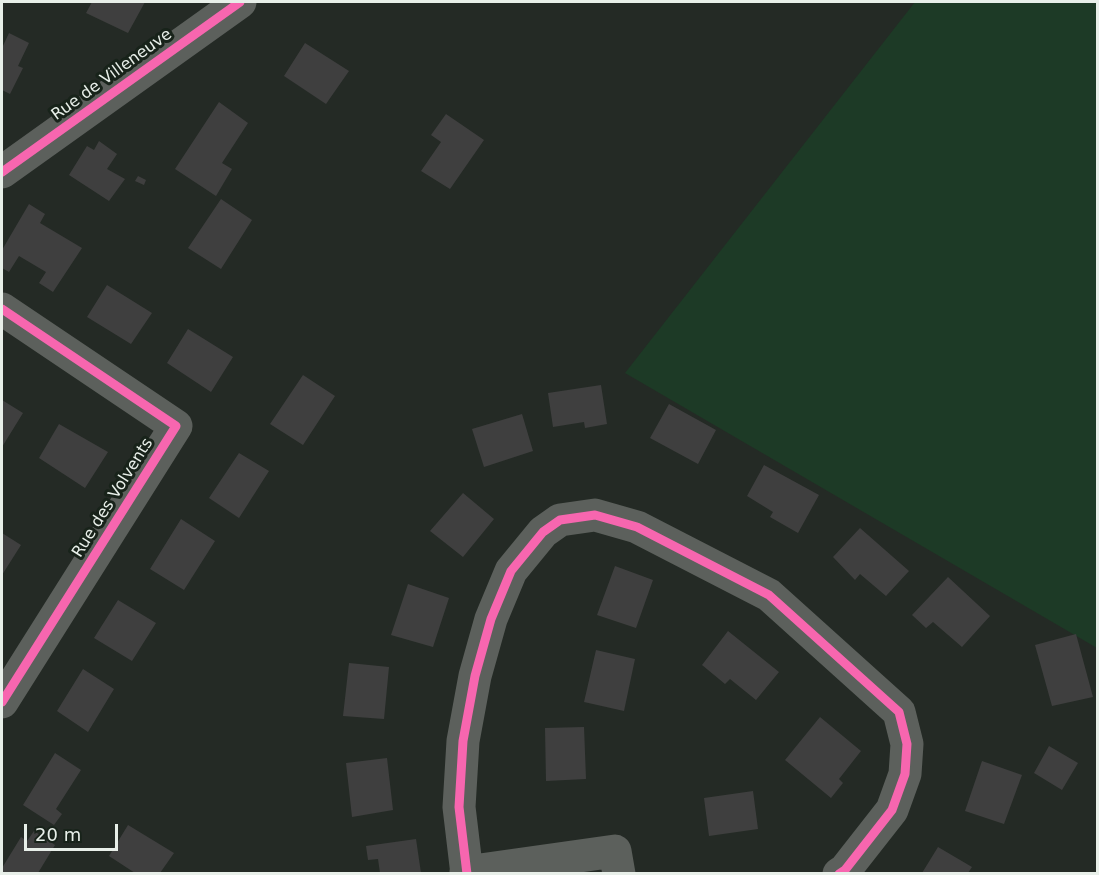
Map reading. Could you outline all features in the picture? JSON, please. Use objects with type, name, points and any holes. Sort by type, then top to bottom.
[{"type":"street","name":"Rue de Villeneuve","points":[[2,172],[240,2]]},
{"type":"street","name":"Rue des Volvents","points":[[2,309],[176,426],[2,702]]},
{"type":"street","points":[[619,873],[615,851],[466,873],[459,807],[463,741],[475,676],[491,619],[511,571],[543,532],[560,520],[595,515],[637,527],[769,595],[899,712],[907,744],[905,774],[892,810],[845,870],[839,873]]},
{"type":"green space","points":[[915,2],[1097,2],[1097,648],[625,373]]},
{"type":"building","points":[[92,2],[145,2],[128,33],[86,13]]},
{"type":"building","points":[[9,33],[29,43],[18,66],[23,68],[10,94],[2,90],[2,48]]},
{"type":"building","points":[[305,43],[349,71],[326,104],[284,76]]},
{"type":"building","points":[[219,102],[248,123],[222,163],[232,169],[216,196],[175,169]]},
{"type":"building","points":[[446,114],[484,140],[450,189],[421,171],[441,142],[431,135]]},
{"type":"building","points":[[99,141],[117,154],[107,169],[125,179],[109,201],[69,175],[87,146],[94,150]]},
{"type":"building","points":[[138,176],[146,180],[144,185],[135,181]]},
{"type":"building","points":[[221,199],[252,220],[221,269],[188,248]]},
{"type":"building","points":[[29,204],[45,214],[40,223],[82,248],[53,292],[39,283],[46,272],[19,256],[9,272],[2,268],[2,250]]},
{"type":"building","points":[[107,285],[152,313],[131,344],[87,317]]},
{"type":"building","points":[[188,329],[233,357],[211,392],[167,363]]},
{"type":"building","points":[[303,375],[335,396],[303,445],[270,424]]},
{"type":"building","points":[[601,385],[607,424],[585,428],[584,422],[553,427],[548,393]]},
{"type":"building","points":[[2,400],[23,413],[2,447]]},
{"type":"building","points":[[669,404],[716,430],[698,464],[650,438]]},
{"type":"building","points":[[522,414],[533,451],[484,467],[472,429]]},
{"type":"building","points":[[59,424],[108,452],[85,488],[39,458]]},
{"type":"building","points":[[239,453],[269,471],[239,518],[209,498]]},
{"type":"building","points":[[764,465],[819,495],[798,533],[770,517],[773,512],[747,496]]},
{"type":"building","points":[[463,493],[494,519],[463,557],[430,531]]},
{"type":"building","points":[[181,519],[215,541],[184,590],[150,569]]},
{"type":"building","points":[[860,528],[909,571],[886,596],[860,574],[855,580],[833,557]]},
{"type":"building","points":[[2,533],[21,545],[2,575]]},
{"type":"building","points":[[615,566],[653,580],[636,628],[597,615]]},
{"type":"building","points":[[948,577],[990,616],[962,647],[933,622],[926,628],[912,615]]},
{"type":"building","points":[[408,584],[449,598],[433,647],[391,635]]},
{"type":"building","points":[[118,600],[156,623],[132,661],[94,638]]},
{"type":"building","points":[[728,631],[779,672],[756,700],[730,679],[725,684],[702,665]]},
{"type":"building","points":[[1076,634],[1093,697],[1052,706],[1035,645]]},
{"type":"building","points":[[596,650],[635,659],[624,711],[584,702]]},
{"type":"building","points":[[349,663],[389,667],[384,719],[343,716]]},
{"type":"building","points":[[83,669],[114,689],[88,732],[57,711]]},
{"type":"building","points":[[820,717],[861,751],[839,779],[843,783],[831,798],[785,760]]},
{"type":"building","points":[[584,727],[586,779],[546,781],[545,728]]},
{"type":"building","points":[[1049,746],[1078,763],[1062,790],[1034,773]]},
{"type":"building","points":[[55,753],[81,770],[56,809],[62,814],[54,825],[23,805]]},
{"type":"building","points":[[387,758],[393,810],[352,817],[346,763]]},
{"type":"building","points":[[982,761],[1022,775],[1004,824],[965,811]]},
{"type":"building","points":[[753,791],[758,829],[709,836],[704,798]]},
{"type":"building","points":[[128,825],[174,853],[160,873],[135,873],[109,856]]},
{"type":"building","points":[[34,831],[55,845],[38,873],[2,873],[2,868],[21,837],[27,841]]},
{"type":"building","points":[[416,839],[421,873],[380,873],[378,859],[368,860],[366,846]]},
{"type":"building","points":[[938,847],[972,867],[968,873],[922,873]]},
{"type":"cycle path","points":[[2,172],[240,2]]},
{"type":"cycle path","points":[[2,309],[176,426],[2,702]]},
{"type":"cycle path","points":[[467,874],[459,807],[463,741],[475,676],[491,619],[511,571],[543,532],[560,520],[595,515],[637,527],[769,595],[899,712],[907,744],[905,774],[892,810],[845,870],[839,874]]}]
